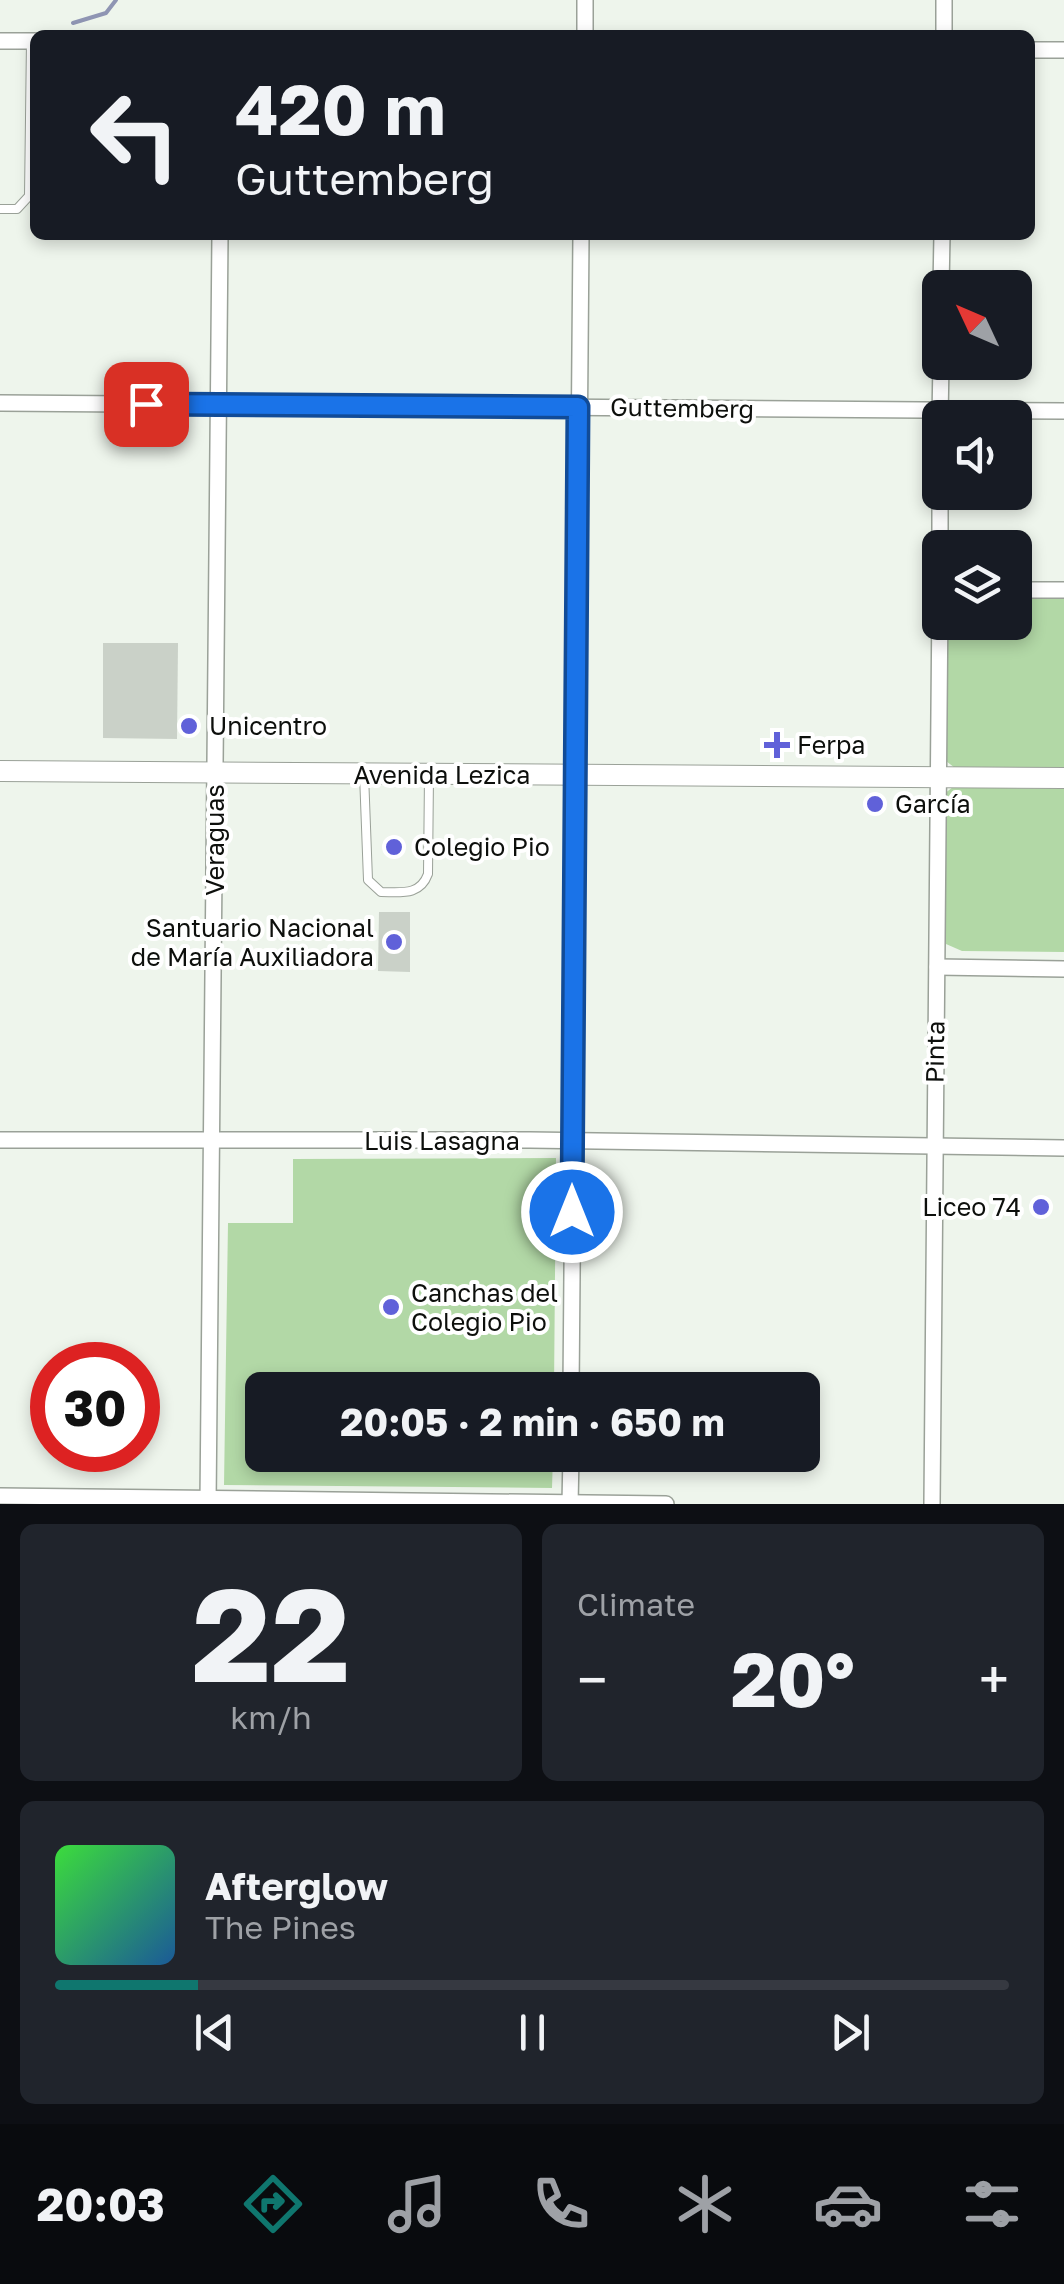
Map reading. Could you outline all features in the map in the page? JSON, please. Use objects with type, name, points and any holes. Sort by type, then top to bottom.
[{"type":"street","points":[[584,0],[584,30]]},
{"type":"street","points":[[944,0],[944,30]]},
{"type":"street","points":[[0,41],[30,41]]},
{"type":"street","points":[[1035,50],[1064,50]]},
{"type":"street","name":"Veraguas","points":[[209,1500],[220,240]]},
{"type":"street","points":[[571,1372],[581,240]]},
{"type":"street","points":[[941,270],[942,240]]},
{"type":"street","name":"Guttemberg","points":[[0,403],[922,414]]},
{"type":"street","name":"Guttemberg","points":[[1032,412],[1064,411]]},
{"type":"street","points":[[1032,590],[1064,590]]},
{"type":"street","name":"Pinta","points":[[932,1504],[940,640]]},
{"type":"street","name":"Avenida Lezica","points":[[0,771],[1064,778]]},
{"type":"street","points":[[937,967],[1064,969]]},
{"type":"street","name":"Luis Lasagna","points":[[0,1140],[1064,1148]]},
{"type":"street","points":[[570,1503],[571,1472]]},
{"type":"street","points":[[0,1496],[666,1504]]},
{"type":"lane","points":[[0,208],[17,209],[29,196],[30,157]]},
{"type":"lane","points":[[364,774],[368,880],[381,892],[415,892],[424,885],[428,874],[429,775]]},
{"type":"green space","points":[[1032,595],[1064,595],[1064,769],[955,768],[946,761],[945,640],[1032,640]]},
{"type":"green space","points":[[953,787],[1064,789],[1064,952],[962,951],[946,944],[944,794]]},
{"type":"green space","name":"Canchas del Colegio Pio","points":[[556,1158],[554,1372],[245,1372],[245,1472],[552,1472],[552,1488],[224,1485],[228,1223],[293,1223],[293,1159]]},
{"type":"building","points":[[103,643],[178,643],[177,739],[103,738]]},
{"type":"building","name":"Santuario Nacional de María Auxiliadora","points":[[379,912],[410,912],[410,972],[378,971]]},
{"type":"waterway","points":[[73,23],[106,13],[116,0]]},
{"type":"place","name":"Unicentro","points":[[189,726]]},
{"type":"place","name":"Ferpa","points":[[777,745]]},
{"type":"place","name":"García","points":[[875,804]]},
{"type":"place","name":"Colegio Pio","points":[[394,847]]},
{"type":"place","name":"Santuario Nacional de María Auxiliadora","points":[[394,942]]},
{"type":"place","name":"Liceo 74","points":[[1041,1207]]},
{"type":"place","name":"Canchas del Colegio Pio","points":[[391,1307]]},
{"type":"route","points":[[146,404],[578,407],[572,1212]]}]
